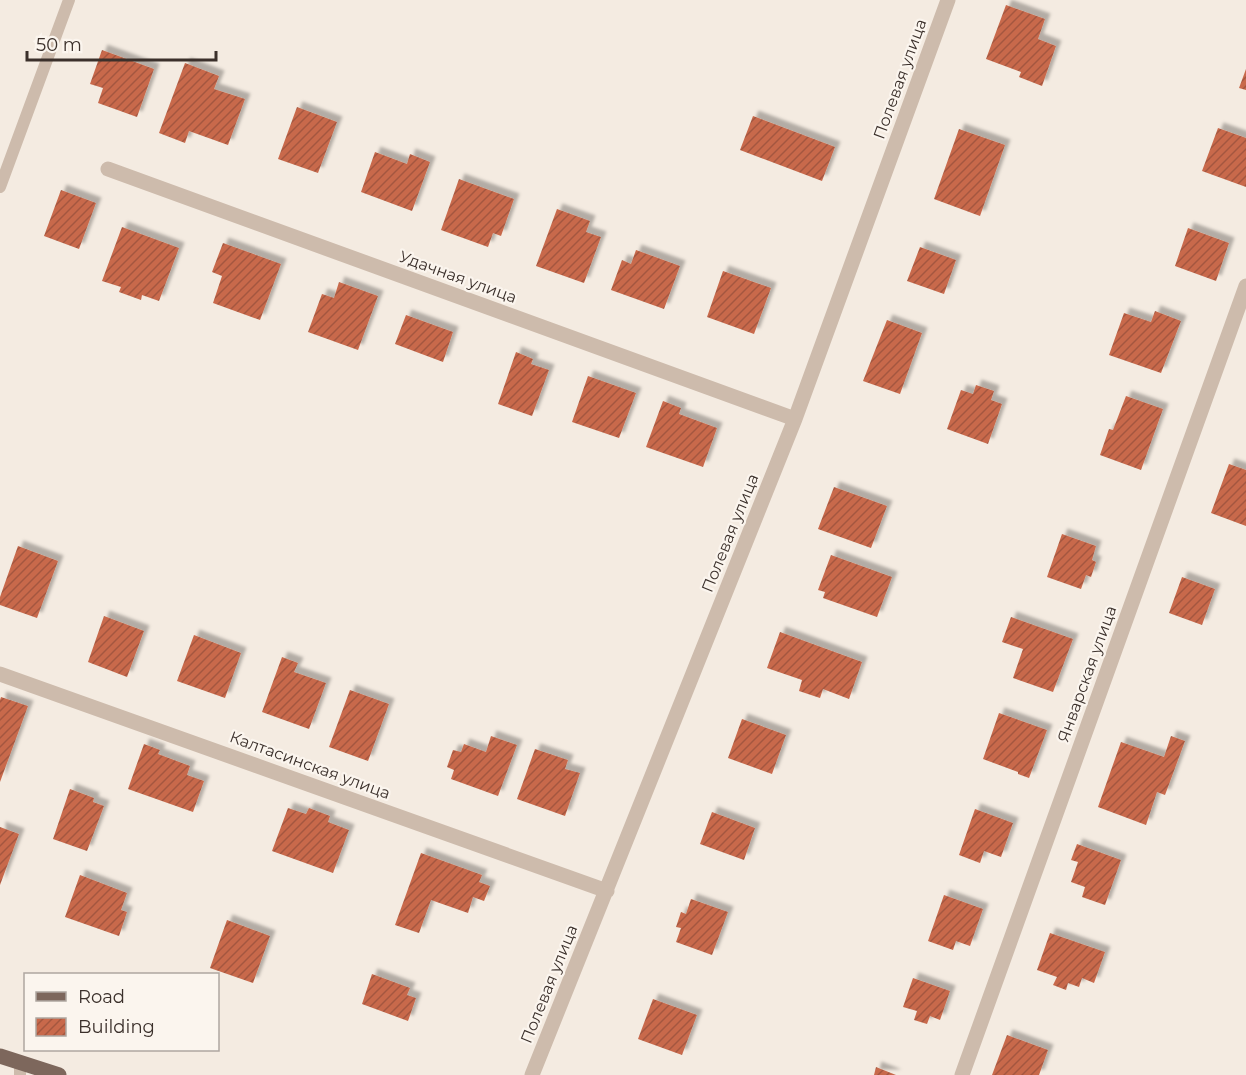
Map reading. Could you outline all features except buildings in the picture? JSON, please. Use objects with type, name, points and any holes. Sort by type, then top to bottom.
[{"type":"main road","points":[[0,1056],[20,1069],[59,1075]]},
{"type":"street","name":"Полевая улица","points":[[532,1075],[795,419],[948,0]]},
{"type":"street","name":"Удачная улица","points":[[108,169],[795,419]]},
{"type":"street","name":"Январская улица","points":[[962,1075],[1246,286]]},
{"type":"street","name":"Калтасинская улица","points":[[0,674],[607,891]]},
{"type":"lane","points":[[0,187],[69,0]]}]
